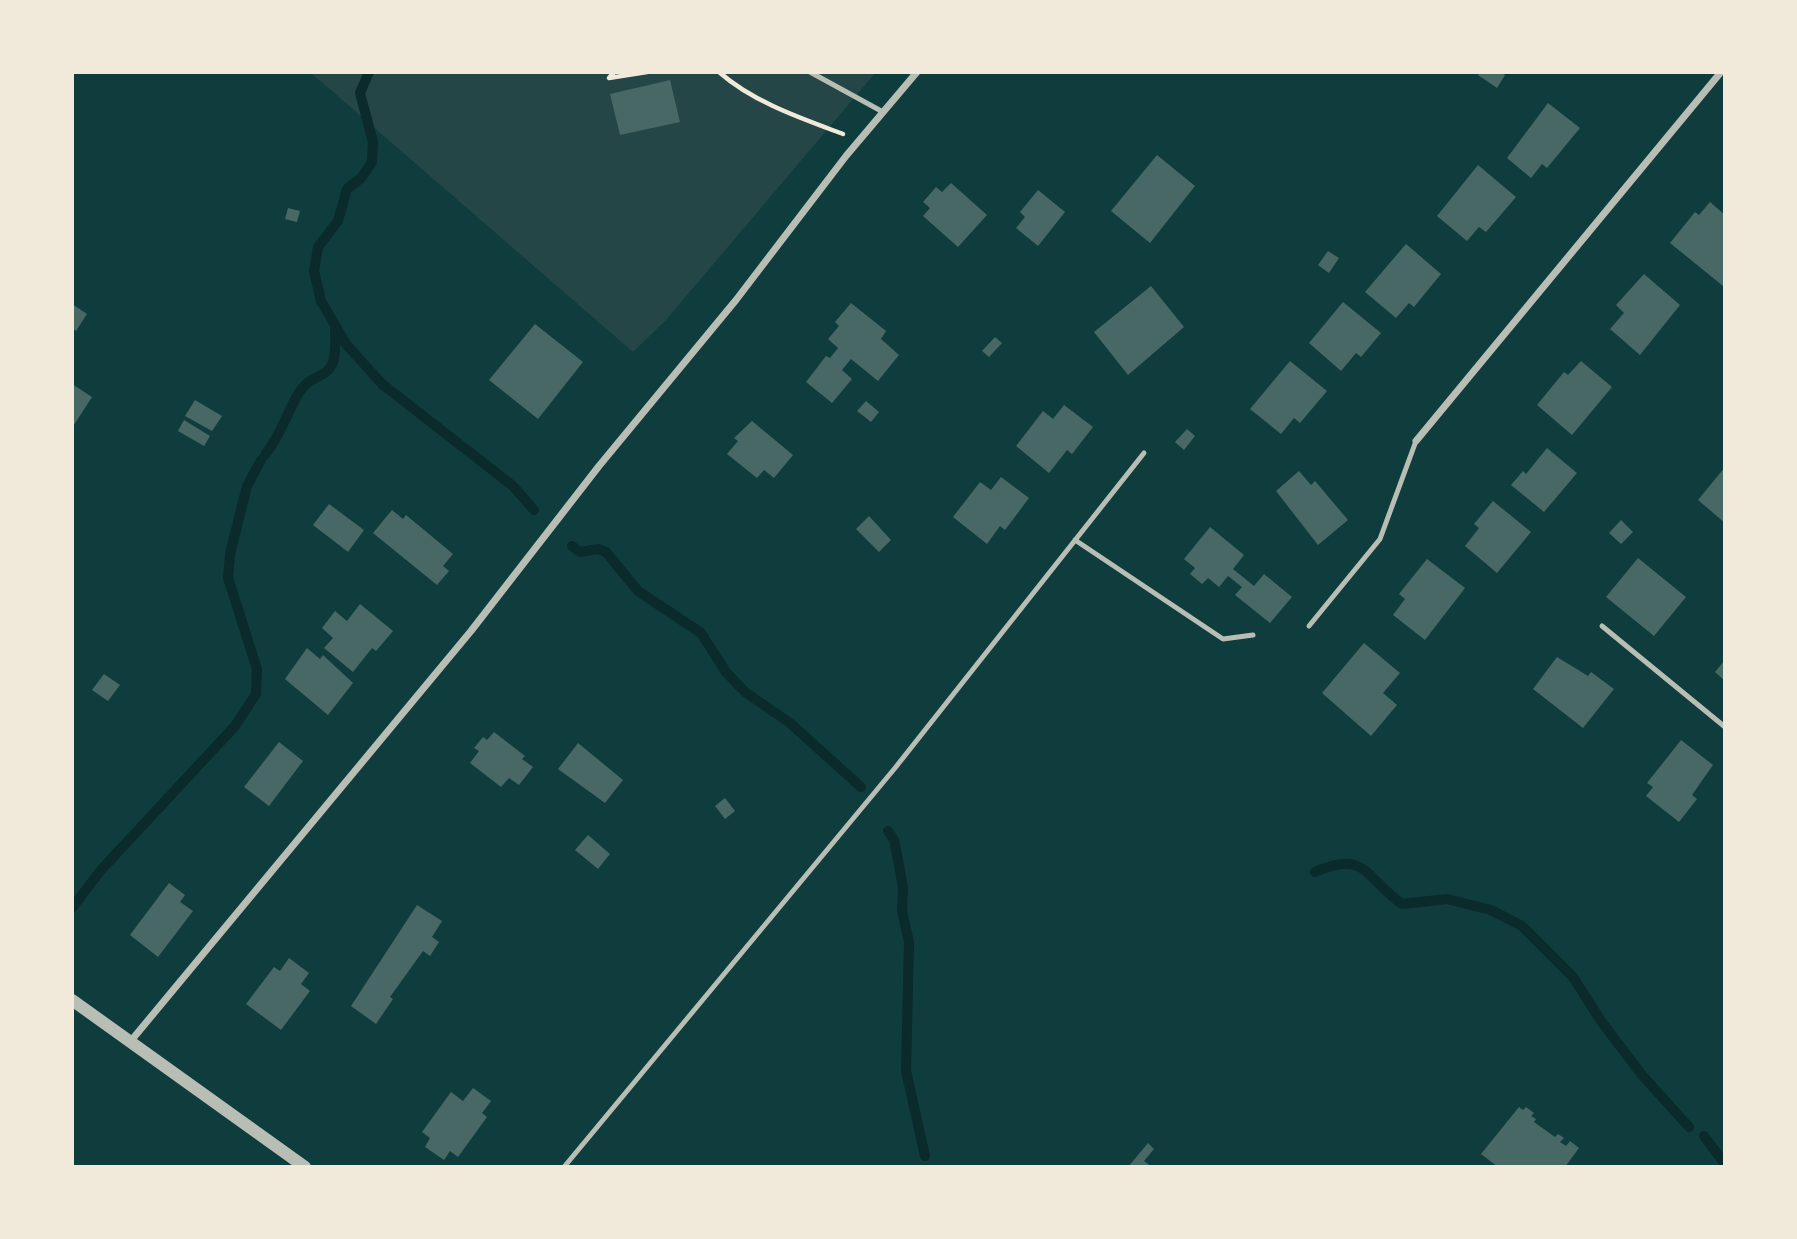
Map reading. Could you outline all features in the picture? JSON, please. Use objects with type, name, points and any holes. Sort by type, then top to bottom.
[{"type":"street","points":[[131,1042],[471,631],[860,140],[918,72]]},
{"type":"street","points":[[1416,441],[1721,72]]},
{"type":"street","points":[[72,1000],[305,1167]]},
{"type":"lane","points":[[810,72],[883,112]]},
{"type":"lane","points":[[1309,626],[1380,539],[1416,441]]},
{"type":"lane","points":[[564,1167],[895,768],[1144,453]]},
{"type":"lane","points":[[1075,540],[1223,639],[1253,635]]},
{"type":"lane","points":[[1602,626],[1725,727]]},
{"type":"path","points":[[614,72],[609,78],[648,72]]},
{"type":"path","points":[[719,72],[789,114],[860,140]]},
{"type":"shaded area","points":[[310,72],[876,72],[666,320],[633,352]]},
{"type":"building","points":[[1480,72],[1500,72],[1505,75],[1497,88],[1478,75]]},
{"type":"building","points":[[670,80],[680,122],[620,135],[610,94]]},
{"type":"building","points":[[1548,103],[1580,128],[1547,168],[1542,164],[1531,178],[1507,158]]},
{"type":"building","points":[[1157,155],[1195,186],[1150,243],[1111,211]]},
{"type":"building","points":[[1478,165],[1516,197],[1486,232],[1479,227],[1467,241],[1437,216]]},
{"type":"building","points":[[951,183],[987,215],[958,247],[923,216],[930,208],[923,202],[936,187],[942,192]]},
{"type":"building","points":[[1038,190],[1065,212],[1038,246],[1016,228],[1025,217],[1020,212]]},
{"type":"building","points":[[1710,202],[1725,215],[1723,286],[1670,243],[1695,212],[1699,215]]},
{"type":"building","points":[[288,208],[300,211],[297,222],[285,219]]},
{"type":"building","points":[[1406,244],[1441,274],[1414,307],[1409,303],[1396,318],[1365,292]]},
{"type":"building","points":[[1328,251],[1339,258],[1329,273],[1318,265]]},
{"type":"building","points":[[1644,274],[1680,305],[1640,355],[1610,329],[1624,313],[1616,305]]},
{"type":"building","points":[[1151,286],[1184,327],[1128,375],[1094,332]]},
{"type":"building","points":[[1343,302],[1381,333],[1361,357],[1356,353],[1341,371],[1309,343]]},
{"type":"building","points":[[851,303],[886,331],[881,339],[899,355],[878,381],[851,359],[842,370],[852,379],[832,403],[806,382],[826,356],[830,358],[838,348],[828,339],[839,326],[835,322]]},
{"type":"building","points":[[72,304],[87,314],[76,331],[72,328]]},
{"type":"building","points":[[535,324],[583,362],[538,419],[489,380]]},
{"type":"building","points":[[995,337],[1002,343],[989,357],[982,351]]},
{"type":"building","points":[[1290,361],[1327,391],[1300,423],[1294,418],[1281,434],[1250,409]]},
{"type":"building","points":[[1581,361],[1612,387],[1572,435],[1537,405],[1564,372],[1568,375]]},
{"type":"building","points":[[72,384],[92,397],[72,428]]},
{"type":"building","points":[[195,400],[222,416],[212,431],[185,416]]},
{"type":"building","points":[[866,401],[879,412],[871,422],[857,411]]},
{"type":"building","points":[[1064,405],[1093,427],[1072,454],[1067,450],[1049,473],[1016,446],[1043,411],[1053,419]]},
{"type":"building","points":[[184,420],[210,436],[204,446],[178,431]]},
{"type":"building","points":[[752,421],[793,455],[774,478],[764,470],[757,478],[727,454],[738,441],[734,438]]},
{"type":"building","points":[[1187,429],[1195,436],[1184,450],[1175,442]]},
{"type":"building","points":[[1547,448],[1577,473],[1544,512],[1511,485],[1523,471],[1526,474]]},
{"type":"building","points":[[1725,467],[1725,523],[1698,500]]},
{"type":"building","points":[[1299,471],[1311,485],[1315,481],[1348,520],[1318,545],[1276,491]]},
{"type":"building","points":[[1001,477],[1029,498],[1005,530],[1000,526],[987,544],[953,517],[980,482],[991,490]]},
{"type":"building","points":[[1493,501],[1531,532],[1497,573],[1465,546],[1479,528],[1474,524]]},
{"type":"building","points":[[329,504],[364,530],[348,552],[313,525]]},
{"type":"building","points":[[392,510],[403,519],[406,515],[453,554],[443,566],[449,571],[437,585],[373,533]]},
{"type":"building","points":[[869,516],[891,540],[879,552],[856,529]]},
{"type":"building","points":[[1621,520],[1633,532],[1621,544],[1609,533]]},
{"type":"building","points":[[1210,527],[1244,555],[1233,569],[1254,586],[1264,574],[1292,597],[1270,623],[1235,595],[1242,587],[1228,576],[1219,587],[1208,578],[1202,584],[1190,574],[1195,568],[1184,559]]},
{"type":"building","points":[[1638,558],[1686,597],[1654,636],[1606,597]]},
{"type":"building","points":[[1427,559],[1465,588],[1425,640],[1393,615],[1405,599],[1399,594]]},
{"type":"building","points":[[360,604],[393,631],[376,651],[372,648],[353,672],[324,648],[333,638],[322,628],[335,611],[347,621]]},
{"type":"building","points":[[1364,643],[1400,673],[1383,693],[1397,705],[1371,736],[1322,693]]},
{"type":"building","points":[[307,648],[320,659],[323,655],[353,683],[328,715],[285,679]]},
{"type":"building","points":[[1557,657],[1588,676],[1591,672],[1614,689],[1583,728],[1533,689]]},
{"type":"building","points":[[1725,660],[1725,681],[1715,672]]},
{"type":"building","points":[[104,674],[120,685],[108,701],[92,690]]},
{"type":"building","points":[[494,732],[525,756],[522,759],[533,767],[519,785],[509,778],[501,787],[470,763],[479,751],[474,748],[483,737],[487,740]]},
{"type":"building","points":[[1681,740],[1713,765],[1692,795],[1697,799],[1679,822],[1646,796],[1653,787],[1647,783]]},
{"type":"building","points":[[279,742],[303,761],[269,806],[244,787]]},
{"type":"building","points":[[578,743],[623,780],[605,803],[558,769]]},
{"type":"building","points":[[725,798],[735,811],[725,819],[715,806]]},
{"type":"building","points":[[588,835],[610,854],[598,869],[575,850]]},
{"type":"building","points":[[169,883],[185,895],[180,902],[193,911],[158,957],[130,935]]},
{"type":"building","points":[[417,905],[442,921],[432,937],[439,942],[430,956],[423,951],[390,997],[393,999],[376,1024],[351,1006]]},
{"type":"building","points":[[289,958],[309,973],[301,984],[310,991],[281,1030],[246,1004],[274,967],[280,971]]},
{"type":"building","points":[[473,1088],[491,1101],[482,1113],[487,1117],[458,1157],[450,1151],[444,1160],[425,1147],[430,1138],[422,1132],[451,1092],[463,1101]]},
{"type":"building","points":[[1519,1107],[1523,1110],[1526,1107],[1534,1113],[1531,1116],[1536,1119],[1534,1122],[1555,1137],[1558,1134],[1564,1138],[1560,1142],[1566,1146],[1570,1141],[1579,1148],[1565,1167],[1498,1167],[1481,1154]]},
{"type":"building","points":[[1148,1143],[1154,1149],[1144,1161],[1152,1167],[1128,1167]]},
{"type":"waterway","points":[[369,72],[360,93],[373,142],[372,162],[361,178],[347,189],[338,221],[318,247],[314,271],[321,301],[346,344],[382,384],[513,486],[534,510]]},
{"type":"waterway","points":[[265,455],[304,386],[329,369],[335,349],[335,330]]},
{"type":"waterway","points":[[72,908],[101,870],[235,726],[256,694],[257,669],[228,578],[230,554],[247,486],[261,460]]},
{"type":"waterway","points":[[572,546],[580,552],[598,549],[606,552],[638,591],[701,633],[726,672],[745,692],[790,723],[861,787]]},
{"type":"waterway","points":[[888,831],[894,840],[899,865],[903,888],[902,911],[909,942],[906,1071],[925,1156]]},
{"type":"waterway","points":[[1315,872],[1332,866],[1355,865],[1372,876],[1402,904],[1447,899],[1491,910],[1522,926],[1573,977],[1601,1021],[1642,1075],[1689,1127]]},
{"type":"waterway","points":[[1704,1136],[1725,1164]]}]
